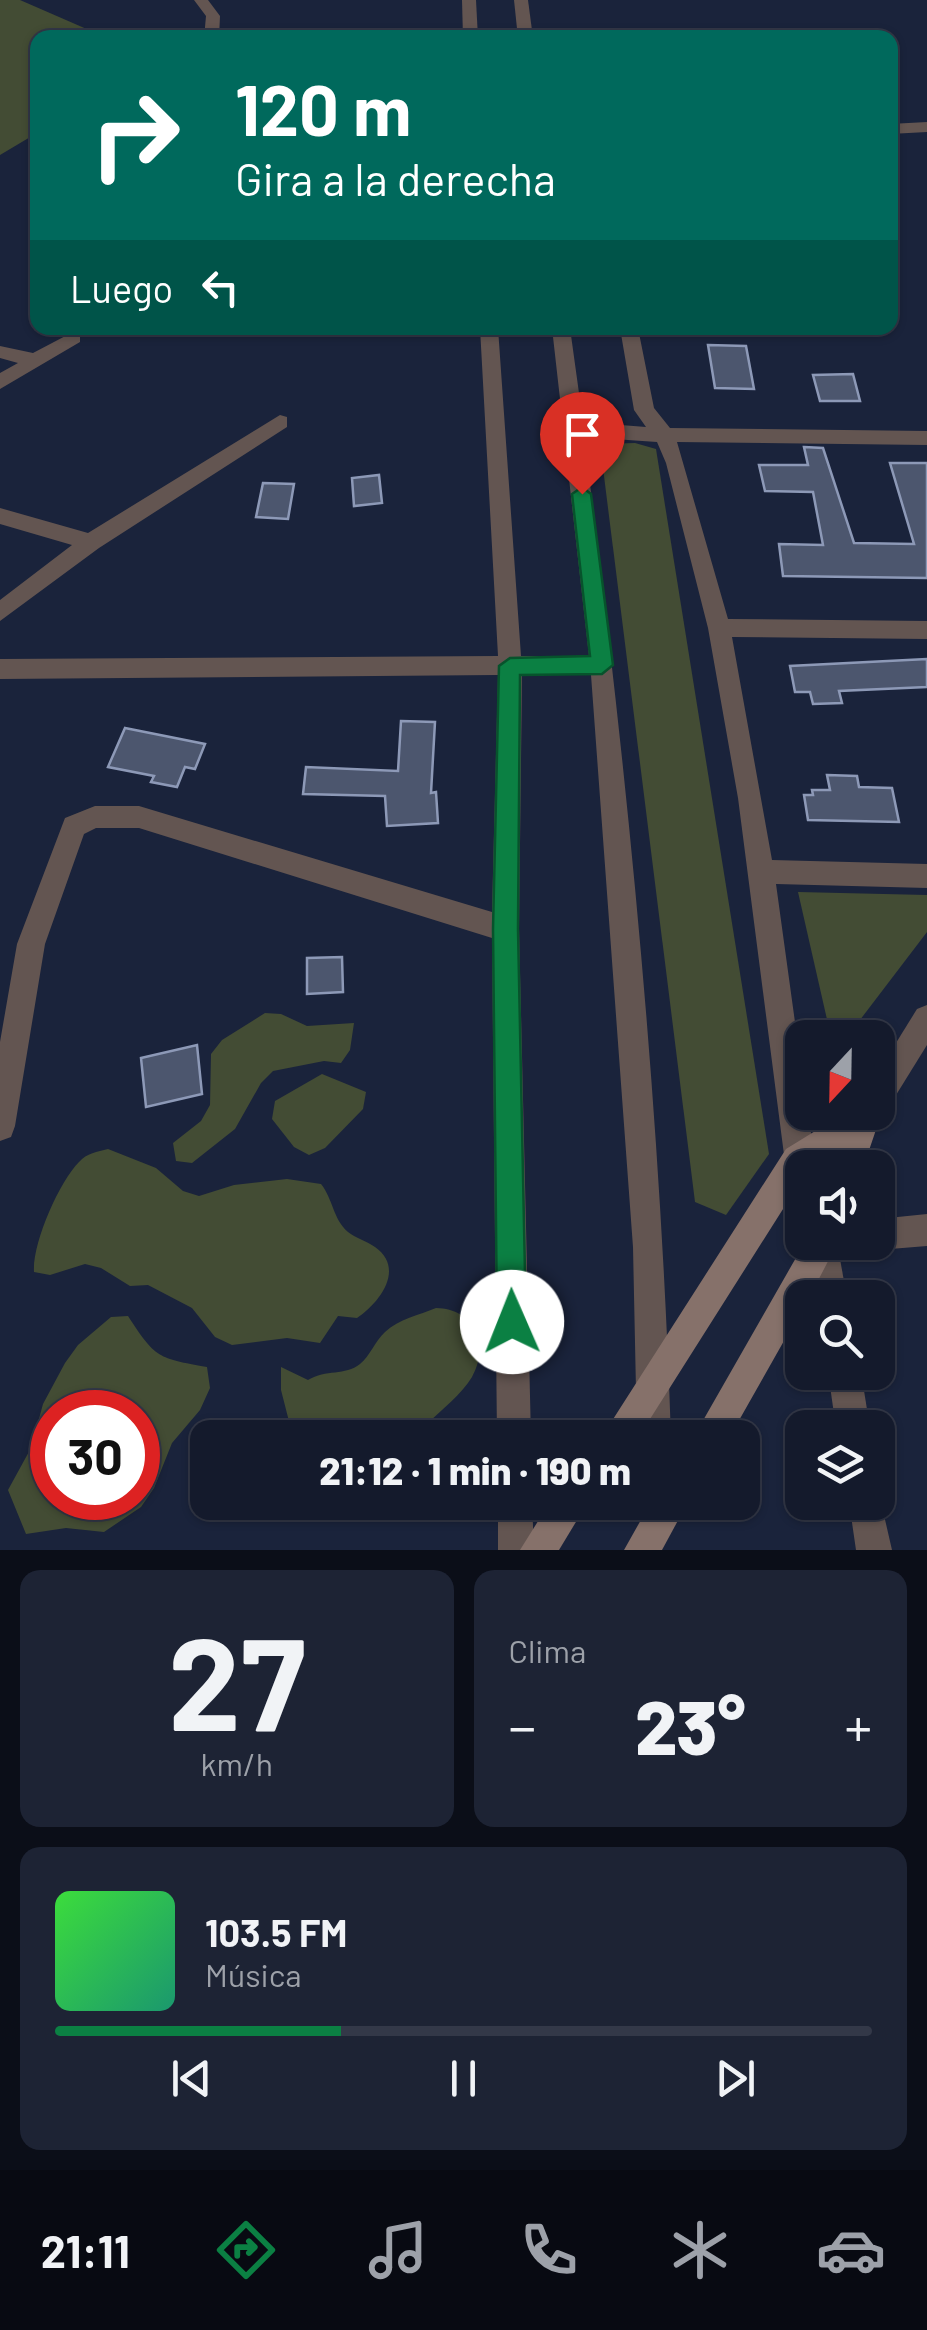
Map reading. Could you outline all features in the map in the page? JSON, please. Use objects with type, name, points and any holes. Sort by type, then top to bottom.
[{"type":"main road","points":[[823,1150],[846,1130]]},
{"type":"main road","points":[[630,1420],[785,1191]]},
{"type":"main road","points":[[721,1420],[816,1260]]},
{"type":"main road","points":[[538,1550],[559,1520]]},
{"type":"street","points":[[202,0],[213,16],[212,30]]},
{"type":"street","points":[[469,0],[471,30]]},
{"type":"street","points":[[521,0],[525,30]]},
{"type":"street","points":[[898,129],[927,127]]},
{"type":"street","points":[[488,335],[510,666],[506,929],[514,1420]]},
{"type":"street","points":[[562,335],[602,665],[650,1247],[654,1420]]},
{"type":"street","points":[[629,335],[644,410],[664,434],[676,463],[718,628],[761,872],[798,1150]]},
{"type":"street","points":[[0,382],[74,338]]},
{"type":"street","points":[[0,352],[34,360]]},
{"type":"street","points":[[0,612],[91,542],[280,422]]},
{"type":"street","points":[[573,429],[927,438]]},
{"type":"street","points":[[0,516],[91,542]]},
{"type":"street","points":[[718,628],[927,630]]},
{"type":"street","points":[[0,669],[602,665]]},
{"type":"street","points":[[0,1126],[31,944],[74,826],[95,817],[139,817],[506,929]]},
{"type":"street","points":[[761,872],[927,876]]},
{"type":"street","points":[[895,1070],[927,1019]]},
{"type":"street","points":[[895,1233],[927,1230]]},
{"type":"street","points":[[515,1520],[516,1550]]},
{"type":"street","points":[[869,1520],[874,1550]]},
{"type":"green space","points":[[0,0],[20,0],[89,30],[30,30],[30,137],[0,155]]},
{"type":"green space","points":[[635,443],[656,449],[769,1154],[726,1215],[695,1202],[600,444]]},
{"type":"green space","points":[[798,892],[927,895],[927,932],[860,1020],[827,1020]]},
{"type":"green space","points":[[265,1013],[281,1014],[307,1026],[354,1023],[350,1050],[341,1063],[324,1061],[273,1071],[261,1083],[235,1129],[192,1163],[176,1161],[173,1143],[201,1121],[210,1105],[211,1054],[222,1040]]},
{"type":"green space","points":[[322,1074],[366,1092],[363,1109],[325,1148],[309,1155],[294,1147],[272,1119],[275,1101]]},
{"type":"green space","points":[[108,1149],[156,1168],[183,1191],[199,1196],[234,1185],[287,1179],[321,1184],[343,1227],[384,1256],[389,1275],[381,1295],[357,1318],[338,1316],[320,1343],[287,1338],[232,1345],[215,1337],[192,1308],[148,1285],[130,1286],[101,1268],[85,1264],[50,1275],[34,1272],[42,1230],[63,1184],[82,1159]]},
{"type":"green space","points":[[436,1308],[449,1310],[469,1321],[479,1340],[480,1352],[472,1377],[431,1420],[289,1420],[281,1390],[281,1367],[308,1380],[354,1368],[364,1361],[381,1336],[403,1321]]},
{"type":"green space","points":[[128,1316],[152,1349],[168,1358],[207,1367],[210,1388],[200,1410],[172,1443],[160,1473],[160,1390],[51,1390],[78,1345],[111,1317]]},
{"type":"green space","points":[[30,1450],[30,1520],[122,1520],[104,1532],[66,1528],[26,1534],[8,1490]]},
{"type":"building","points":[[708,345],[746,346],[754,389],[715,388]]},
{"type":"building","points":[[853,374],[860,401],[820,401],[813,375]]},
{"type":"building","points":[[804,447],[823,448],[854,543],[914,544],[890,463],[927,463],[927,578],[783,576],[779,544],[823,545],[813,492],[765,491],[759,465],[808,465]]},
{"type":"building","points":[[379,475],[382,503],[354,506],[352,478]]},
{"type":"building","points":[[263,483],[294,484],[288,519],[256,517]]},
{"type":"building","points":[[927,659],[927,687],[839,691],[842,703],[813,704],[810,692],[795,692],[790,666]]},
{"type":"building","points":[[401,721],[435,722],[431,793],[436,792],[438,823],[387,826],[385,796],[303,794],[306,767],[398,771]]},
{"type":"building","points":[[125,728],[205,744],[195,769],[185,767],[177,787],[151,782],[154,776],[108,767]]},
{"type":"building","points":[[827,775],[857,776],[859,787],[892,788],[899,822],[808,820],[804,795],[813,795],[812,790],[830,790]]},
{"type":"building","points":[[342,957],[343,992],[307,994],[307,958]]},
{"type":"building","points":[[197,1045],[202,1094],[146,1107],[141,1058]]},
{"type":"route","points":[[512,1322],[506,929],[510,666],[602,665],[582,494]]}]
